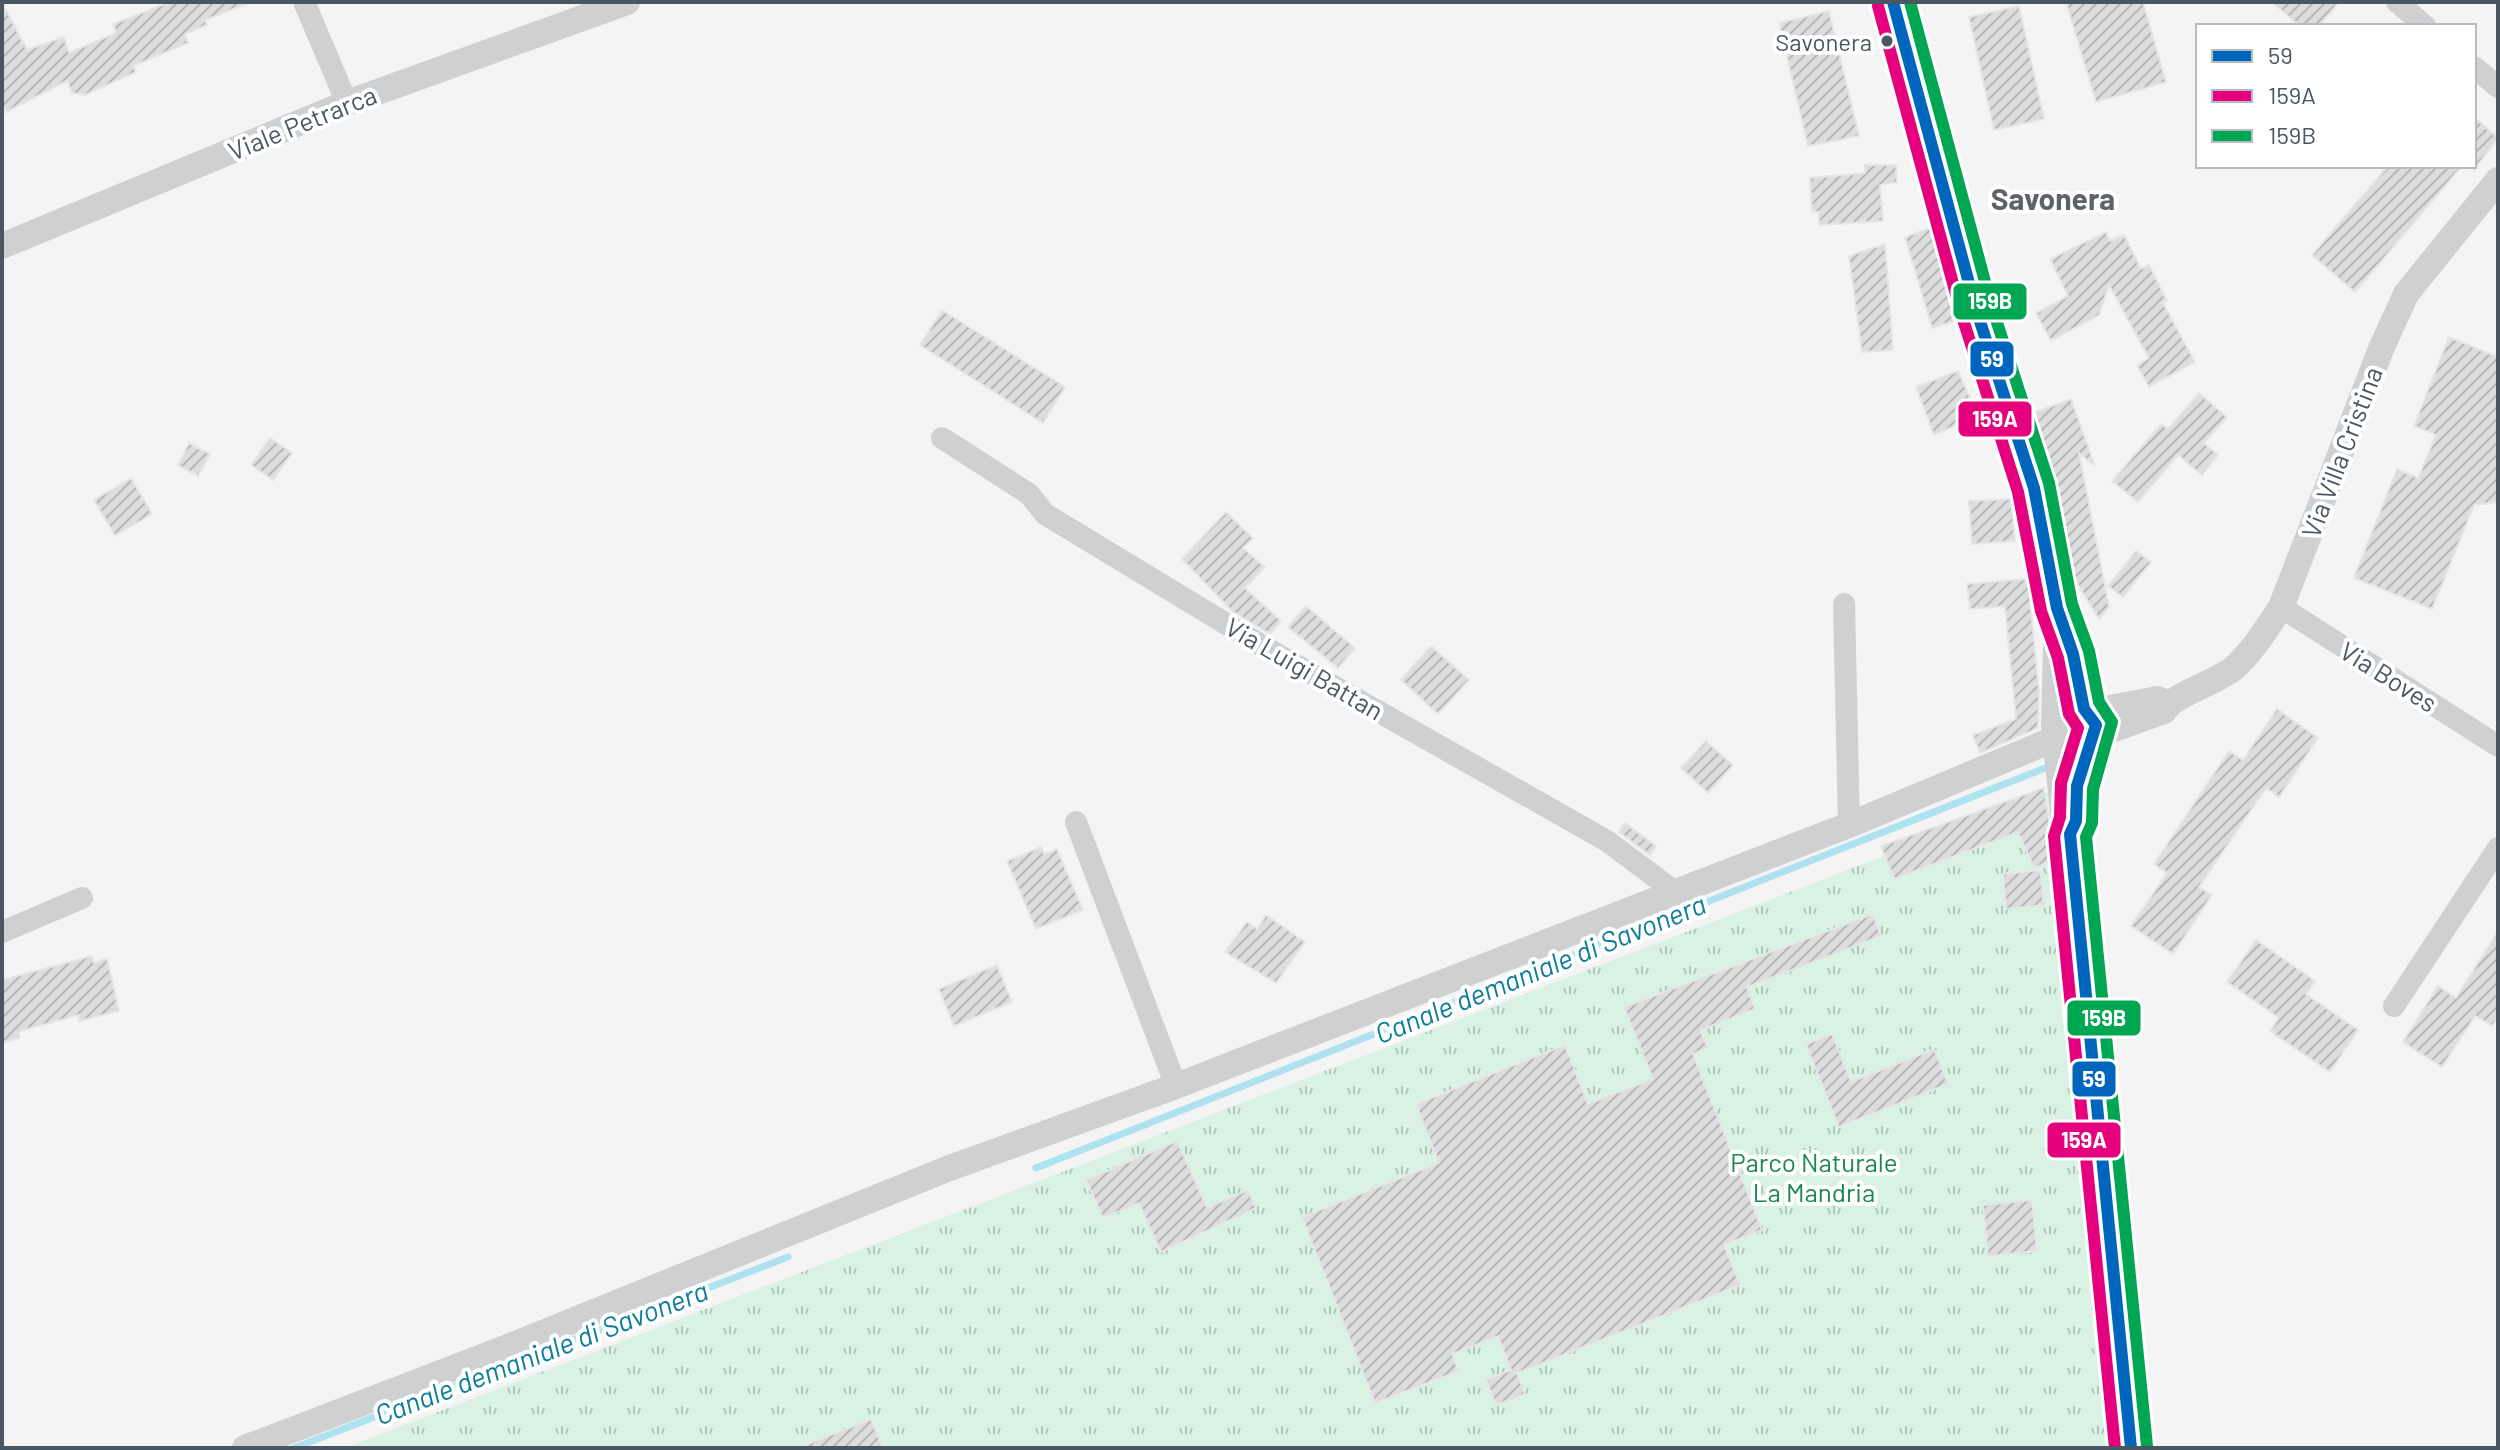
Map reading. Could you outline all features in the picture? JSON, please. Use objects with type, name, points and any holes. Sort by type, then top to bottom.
[{"type":"street","points":[[304,2],[347,103]]},
{"type":"street","points":[[1893,2],[1976,309],[2034,488],[2057,608],[2073,654],[2089,725],[2077,786],[2076,821],[2070,834]]},
{"type":"street","points":[[2397,2],[2423,24]]},
{"type":"street","name":"Viale Petrarca","points":[[2,246],[347,103],[614,4]]},
{"type":"street","points":[[2476,69],[2498,87]]},
{"type":"street","name":"Via Villa Cristina","points":[[2089,725],[2157,699],[2168,703],[2205,687],[2234,668],[2258,642],[2281,607],[2377,360],[2406,294],[2498,180]]},
{"type":"street","name":"Via Luigi Battan","points":[[942,438],[1029,494],[1045,514],[1261,645],[1607,841],[1674,891]]},
{"type":"street","points":[[1841,828],[1844,604]]},
{"type":"street","name":"Via Boves","points":[[2281,607],[2498,746]]},
{"type":"street","points":[[2057,608],[2056,729],[2064,821],[2070,834],[2131,1448]]},
{"type":"street","points":[[245,1448],[956,1165],[1176,1086],[1841,828],[2056,729],[2071,707],[2089,725]]},
{"type":"street","points":[[2056,729],[2075,749],[2089,725]]},
{"type":"street","points":[[1076,822],[1176,1086]]},
{"type":"street","points":[[2394,1006],[2498,848]]},
{"type":"street","points":[[2,932],[82,898]]},
{"type":"street","points":[[780,1236],[925,1195],[1008,1163],[1114,1109]]},
{"type":"green space","name":"Parco Naturale La Mandria","points":[[2053,791],[2111,1448],[344,1448]]},
{"type":"building","points":[[2,2],[27,50],[64,37],[69,53],[116,33],[113,24],[170,2],[249,3],[205,20],[207,25],[185,34],[188,43],[133,66],[136,72],[85,95],[72,93],[67,81],[6,112],[2,102]]},
{"type":"building","points":[[2066,2],[2143,2],[2166,82],[2096,102]]},
{"type":"building","points":[[2272,2],[2339,2],[2321,24],[2298,24]]},
{"type":"building","points":[[2019,6],[2044,119],[1994,130],[1969,17]]},
{"type":"building","points":[[1829,11],[1859,136],[1808,146],[1779,23]]},
{"type":"building","points":[[2476,119],[2498,138],[2476,167]]},
{"type":"building","points":[[1865,165],[1896,165],[1897,182],[1880,185],[1883,221],[1819,225],[1819,212],[1812,212],[1810,178],[1865,173]]},
{"type":"building","points":[[2386,168],[2460,168],[2355,292],[2312,255]]},
{"type":"building","points":[[1930,228],[1958,320],[1932,328],[1905,237]]},
{"type":"building","points":[[2106,232],[2110,241],[2124,235],[2141,269],[2149,265],[2167,301],[2163,303],[2195,362],[2149,387],[2137,365],[2149,358],[2109,285],[2099,315],[2051,341],[2036,313],[2068,296],[2050,259]]},
{"type":"building","points":[[1885,244],[1893,350],[1862,352],[1849,256]]},
{"type":"building","points":[[942,310],[1065,387],[1043,423],[920,345]]},
{"type":"building","points":[[2449,337],[2498,357],[2498,502],[2474,505],[2432,609],[2354,578],[2397,469],[2418,478],[2436,435],[2414,426]]},
{"type":"building","points":[[1958,371],[1978,416],[1934,435],[1916,387]]},
{"type":"building","points":[[2199,393],[2227,417],[2204,443],[2218,455],[2202,475],[2178,455],[2138,502],[2112,481],[2161,424],[2168,429]]},
{"type":"building","points":[[2071,399],[2095,466],[2079,453],[2109,607],[2099,619],[2067,567],[2051,482],[2054,482],[2030,414]]},
{"type":"building","points":[[270,438],[292,453],[273,480],[251,465]]},
{"type":"building","points":[[189,443],[210,454],[198,476],[178,465]]},
{"type":"building","points":[[131,478],[152,514],[115,536],[94,500]]},
{"type":"building","points":[[2011,499],[2015,541],[1972,544],[1969,501]]},
{"type":"building","points":[[1226,512],[1253,538],[1243,548],[1265,567],[1245,588],[1281,621],[1270,634],[1233,612],[1182,559]]},
{"type":"building","points":[[2136,551],[2151,562],[2123,597],[2108,586]]},
{"type":"building","points":[[2028,579],[2039,692],[2038,728],[1980,753],[1973,735],[2016,719],[2005,606],[1970,609],[1967,584]]},
{"type":"building","points":[[1306,606],[1355,648],[1338,668],[1288,627]]},
{"type":"building","points":[[1431,646],[1469,680],[1438,714],[1401,680]]},
{"type":"building","points":[[2277,709],[2318,738],[2279,797],[2266,788],[2199,887],[2212,895],[2173,954],[2131,926],[2167,873],[2154,864],[2229,751],[2243,760]]},
{"type":"building","points":[[1706,741],[1733,765],[1708,793],[1681,768]]},
{"type":"building","points":[[2044,788],[2055,861],[2034,868],[2018,832],[1894,879],[1881,846]]},
{"type":"building","points":[[1625,823],[1656,846],[1650,855],[1619,832]]},
{"type":"building","points":[[1041,847],[1044,854],[1057,849],[1083,910],[1036,929],[1007,861]]},
{"type":"building","points":[[2040,870],[2044,905],[2006,909],[2003,874]]},
{"type":"building","points":[[1873,914],[1881,936],[1747,987],[1755,1009],[1700,1030],[1708,1048],[1693,1054],[1762,1230],[1724,1245],[1740,1285],[1517,1373],[1525,1394],[1496,1405],[1486,1380],[1511,1370],[1498,1336],[1452,1354],[1459,1371],[1375,1403],[1302,1217],[1439,1163],[1416,1104],[1565,1045],[1588,1104],[1653,1079],[1624,1007]]},
{"type":"building","points":[[1266,915],[1305,942],[1276,983],[1225,952],[1247,922],[1257,929]]},
{"type":"building","points":[[2498,931],[2498,1017],[2492,1026],[2475,1016],[2442,1067],[2403,1042],[2438,986],[2456,998]]},
{"type":"building","points":[[2256,940],[2315,981],[2306,994],[2358,1030],[2330,1072],[2270,1031],[2279,1018],[2227,982]]},
{"type":"building","points":[[92,956],[94,963],[107,958],[119,1011],[79,1021],[79,1015],[20,1031],[19,1038],[2,1043],[2,980]]},
{"type":"building","points":[[997,965],[1012,1002],[954,1026],[939,989]]},
{"type":"building","points":[[1832,1034],[1851,1082],[1934,1049],[1948,1084],[1839,1127],[1806,1044]]},
{"type":"building","points":[[1177,1141],[1207,1208],[1248,1190],[1256,1208],[1161,1252],[1139,1203],[1103,1218],[1086,1180]]},
{"type":"building","points":[[2032,1200],[2037,1251],[1988,1256],[1983,1205]]},
{"type":"building","points":[[871,1419],[883,1448],[800,1448],[800,1447]]},
{"type":"waterway","name":"Canale demaniale di Savonera","points":[[1036,1168],[2045,768]]},
{"type":"waterway","name":"Canale demaniale di Savonera","points":[[294,1448],[788,1257]]},
{"type":"transit line","name":"59","points":[[1893,2],[1976,309],[2034,488],[2057,608],[2073,654],[2084,709],[2096,725],[2077,786],[2076,821],[2070,834],[2131,1448]]},
{"type":"transit line","name":"159B","points":[[1910,2],[1991,304],[2049,483],[2072,604],[2089,651],[2099,702],[2112,722],[2093,789],[2092,823],[2086,837],[2147,1446]]},
{"type":"transit line","name":"159A","points":[[1878,6],[1961,313],[2018,492],[2041,611],[2058,658],[2069,714],[2078,728],[2061,783],[2060,817],[2054,836],[2115,1448]]},
{"type":"place","name":"Savonera","points":[[1887,41]]},
{"type":"district","name":"Savonera","points":[[2053,198]]}]
